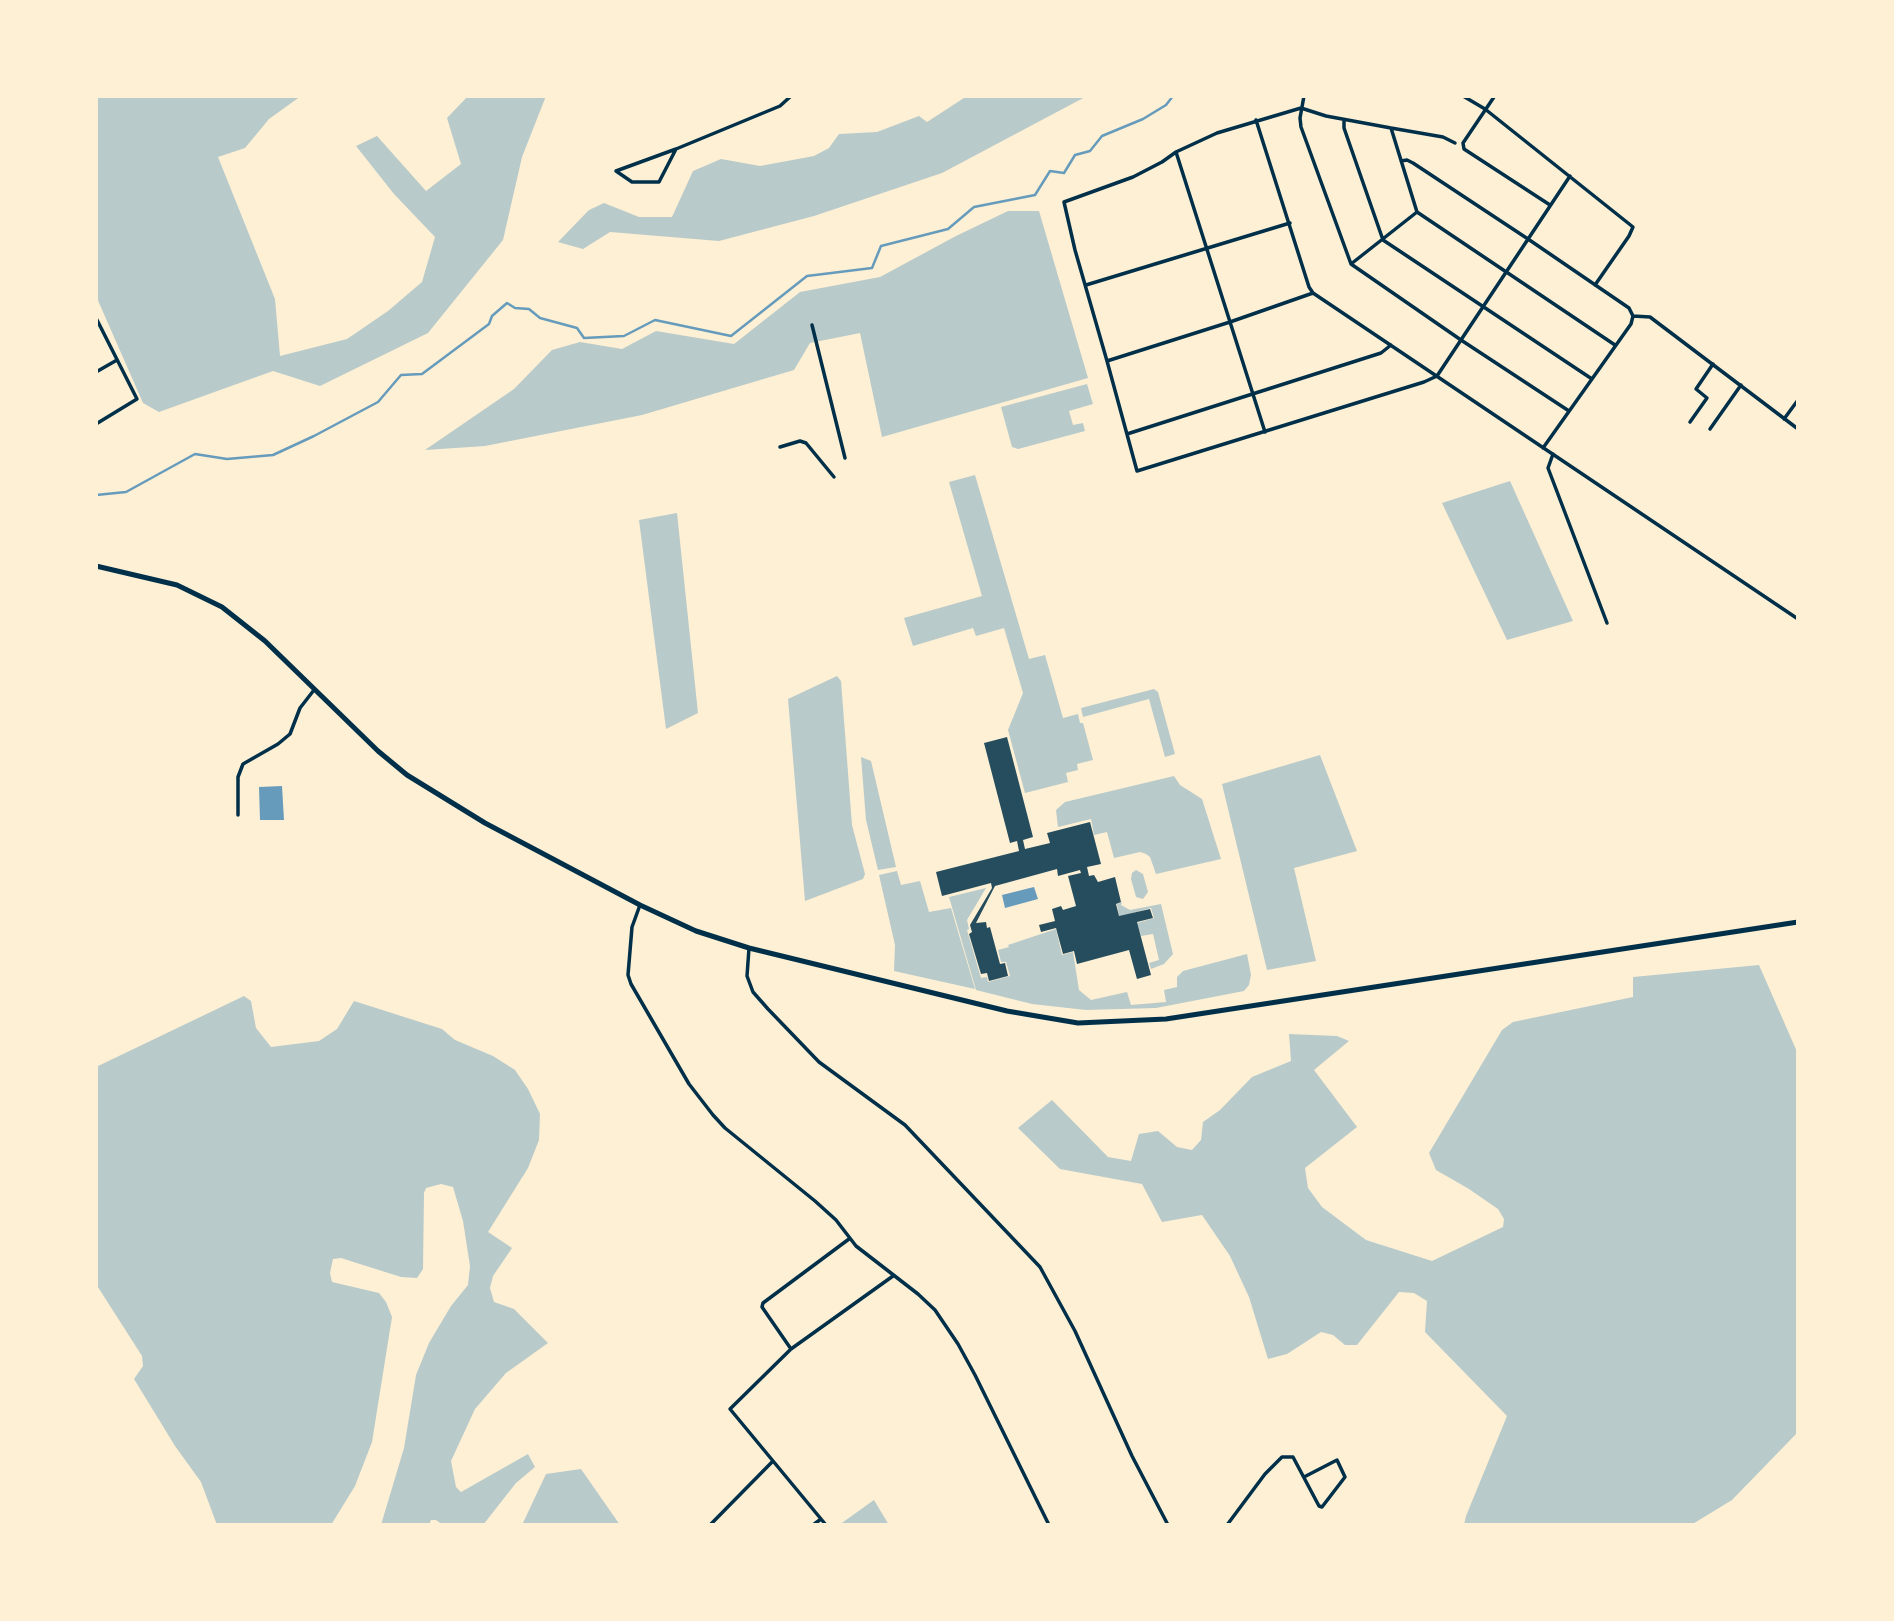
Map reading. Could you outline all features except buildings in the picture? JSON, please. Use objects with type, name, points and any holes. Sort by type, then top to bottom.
[{"type":"main road","points":[[96,566],[177,586],[222,607],[265,641],[378,751],[428,788],[485,823],[640,905],[696,931],[749,948],[1007,1011],[1066,1021],[1105,1023],[1166,1019],[1798,922]]},
{"type":"street","points":[[676,149],[659,182],[632,182],[615,172],[780,106],[791,96]]},
{"type":"street","points":[[1304,96],[1301,127],[1351,264],[1569,411]]},
{"type":"street","points":[[1463,96],[1485,109],[1633,228],[1595,285]]},
{"type":"street","points":[[1494,97],[1463,144],[1464,149],[1550,205]]},
{"type":"street","points":[[1455,143],[1443,137],[1344,120],[1301,108],[1217,133],[1176,152],[1133,177],[1064,202],[1137,471],[1437,376],[1570,176]]},
{"type":"street","points":[[1256,120],[1313,293],[1798,619]]},
{"type":"street","points":[[1344,120],[1344,128],[1382,240],[1592,379]]},
{"type":"street","points":[[1391,128],[1417,212],[1615,345]]},
{"type":"street","points":[[1176,152],[1265,432]]},
{"type":"street","points":[[1401,161],[1413,163],[1528,239],[1629,308],[1633,316],[1631,324],[1543,447]]},
{"type":"street","points":[[1351,264],[1417,212]]},
{"type":"street","points":[[1086,285],[1290,223]]},
{"type":"street","points":[[1107,361],[1313,293]]},
{"type":"street","points":[[1633,316],[1650,317],[1798,429]]},
{"type":"street","points":[[96,318],[137,399],[96,424]]},
{"type":"street","points":[[812,325],[845,458]]},
{"type":"street","points":[[1126,435],[1381,353],[1391,345]]},
{"type":"street","points":[[96,372],[117,360]]},
{"type":"street","points":[[1690,422],[1707,398],[1696,389],[1713,364]]},
{"type":"street","points":[[1710,429],[1741,385]]},
{"type":"street","points":[[1784,419],[1798,400]]},
{"type":"street","points":[[780,447],[800,441],[806,443],[834,477]]},
{"type":"street","points":[[1553,454],[1548,468],[1607,623]]},
{"type":"street","points":[[239,815],[239,770],[248,760],[278,744],[290,734],[300,708],[314,690]]},
{"type":"street","points":[[640,905],[632,927],[628,975],[690,1084],[725,1128],[815,1201],[836,1220],[849,1239],[935,1310],[958,1345],[1017,1456],[1049,1525]]},
{"type":"street","points":[[749,948],[747,976],[753,992],[768,1009],[819,1062],[905,1125],[1040,1267],[1075,1331],[1132,1456],[1168,1525]]},
{"type":"street","points":[[791,1349],[762,1307],[763,1303],[849,1239]]},
{"type":"street","points":[[826,1525],[730,1409],[791,1349],[893,1276]]},
{"type":"street","points":[[1227,1525],[1265,1474],[1282,1457],[1293,1457],[1319,1506],[1322,1507],[1345,1477],[1337,1460],[1304,1476]]},
{"type":"street","points":[[710,1525],[773,1461]]},
{"type":"street","points":[[813,1525],[821,1519]]},
{"type":"shaded area","points":[[96,96],[301,96],[269,119],[245,148],[218,157],[275,299],[280,356],[347,339],[388,311],[422,282],[435,237],[394,194],[356,146],[377,136],[426,191],[461,164],[447,118],[468,96],[546,96],[522,157],[503,240],[428,333],[320,386],[273,371],[159,412],[143,403],[96,296]]},
{"type":"shaded area","points":[[967,96],[1087,96],[942,173],[814,216],[719,241],[610,232],[583,249],[558,242],[589,210],[604,203],[639,217],[672,217],[693,171],[721,159],[760,166],[814,156],[829,148],[839,134],[877,132],[919,116],[927,122]]},
{"type":"shaded area","points":[[1008,211],[1039,211],[1088,378],[882,437],[860,333],[810,343],[794,370],[642,415],[485,446],[425,450],[514,389],[552,350],[580,342],[622,349],[656,331],[734,344],[800,292],[880,277]]},
{"type":"shaded area","points":[[1087,384],[1093,404],[1069,411],[1073,425],[1083,423],[1085,431],[1018,449],[1012,447],[1001,407]]},
{"type":"shaded area","points":[[975,475],[1029,659],[1045,655],[1063,718],[1078,714],[1093,760],[1077,764],[1078,770],[1066,773],[1068,782],[1025,793],[1008,730],[1023,693],[1004,628],[976,636],[973,628],[913,646],[904,618],[982,596],[949,482]]},
{"type":"shaded area","points":[[1510,481],[1573,621],[1507,640],[1442,503]]},
{"type":"shaded area","points":[[677,513],[698,713],[666,729],[639,520]]},
{"type":"shaded area","points":[[837,676],[841,681],[852,825],[865,874],[863,879],[805,901],[788,699]]},
{"type":"shaded area","points":[[1154,689],[1158,692],[1175,754],[1165,757],[1149,699],[1083,717],[1081,708]]},
{"type":"shaded area","points":[[1320,755],[1357,851],[1294,868],[1316,961],[1267,970],[1222,784]]},
{"type":"shaded area","points":[[861,757],[871,761],[896,867],[878,870],[866,820]]},
{"type":"shaded area","points":[[1174,776],[1180,785],[1202,799],[1221,859],[1156,874],[1150,857],[1146,854],[1140,852],[1114,858],[1107,832],[1094,835],[1091,819],[1058,827],[1056,810],[1065,802]]},
{"type":"shaded area","points":[[1136,870],[1143,874],[1148,892],[1143,899],[1136,897],[1131,879]]},
{"type":"shaded area","points":[[897,871],[901,885],[920,881],[929,912],[951,908],[975,989],[894,971],[895,945],[879,875]]},
{"type":"shaded area","points":[[986,888],[967,920],[967,930],[981,978],[987,977],[988,982],[1010,976],[1006,962],[1001,962],[998,950],[1056,929],[1062,955],[1073,952],[1079,990],[1091,1000],[1127,992],[1131,1005],[1166,1002],[1164,990],[1177,987],[1177,977],[1183,971],[1247,954],[1251,975],[1249,985],[1244,991],[1156,1008],[1086,1010],[1032,1004],[976,990],[949,897]]},
{"type":"shaded area","points":[[1122,902],[1121,905],[1130,910],[1161,904],[1173,954],[1164,964],[1151,969],[1149,963],[1159,960],[1153,934],[1141,936],[1137,923],[1154,918],[1151,908],[1119,917],[1117,904]]},
{"type":"shaded area","points":[[1759,965],[1798,1054],[1798,1432],[1732,1500],[1691,1525],[1464,1525],[1507,1416],[1425,1332],[1427,1301],[1414,1293],[1399,1292],[1357,1345],[1345,1345],[1333,1335],[1321,1332],[1287,1354],[1268,1359],[1249,1297],[1230,1256],[1202,1215],[1162,1222],[1142,1184],[1060,1169],[1018,1128],[1052,1100],[1108,1157],[1131,1161],[1139,1134],[1158,1131],[1177,1147],[1192,1150],[1201,1140],[1203,1122],[1220,1110],[1252,1077],[1291,1061],[1289,1034],[1337,1036],[1349,1041],[1314,1070],[1357,1127],[1305,1168],[1308,1188],[1322,1207],[1366,1240],[1432,1261],[1503,1227],[1504,1219],[1498,1209],[1436,1170],[1429,1153],[1502,1030],[1513,1022],[1633,997],[1633,977]]},
{"type":"shaded area","points":[[244,996],[251,1001],[256,1028],[271,1047],[319,1041],[337,1029],[354,1001],[442,1029],[455,1040],[493,1056],[515,1070],[540,1114],[539,1140],[528,1168],[488,1232],[512,1248],[493,1276],[490,1288],[494,1302],[514,1309],[548,1343],[506,1373],[475,1409],[451,1461],[456,1487],[461,1492],[528,1454],[535,1467],[516,1483],[483,1525],[443,1525],[431,1520],[429,1525],[381,1525],[404,1448],[416,1375],[429,1343],[451,1306],[468,1285],[470,1266],[463,1221],[453,1187],[441,1184],[426,1188],[424,1193],[423,1269],[417,1278],[401,1277],[341,1258],[333,1259],[330,1273],[332,1282],[379,1293],[392,1317],[372,1442],[355,1486],[331,1525],[217,1525],[201,1482],[175,1446],[134,1379],[143,1366],[142,1356],[96,1284],[96,1067]]},
{"type":"shaded area","points":[[581,1469],[620,1525],[522,1525],[546,1474]]},
{"type":"shaded area","points":[[874,1500],[889,1525],[839,1525]]},
{"type":"water","points":[[282,786],[284,820],[260,820],[259,787]]},
{"type":"water","points":[[1034,887],[1038,899],[1005,908],[1002,895]]},
{"type":"waterway","points":[[96,495],[126,492],[195,454],[227,459],[273,455],[314,436],[378,402],[401,375],[422,374],[489,324],[492,316],[507,303],[515,308],[529,309],[540,318],[577,328],[584,338],[624,336],[655,320],[731,336],[807,276],[872,268],[881,246],[948,229],[974,207],[1035,195],[1050,171],[1064,173],[1075,155],[1090,151],[1102,136],[1143,119],[1166,105],[1173,96]]}]
